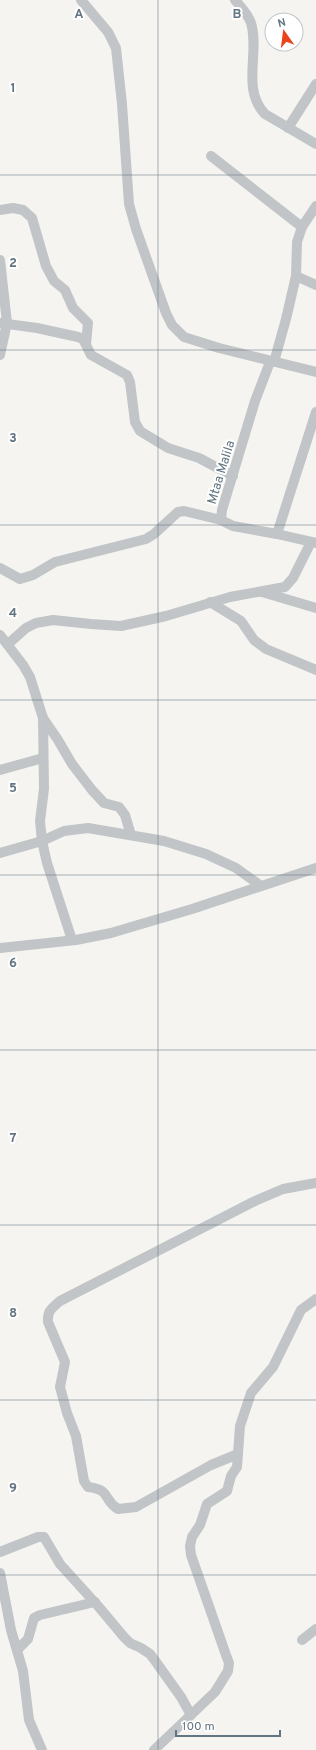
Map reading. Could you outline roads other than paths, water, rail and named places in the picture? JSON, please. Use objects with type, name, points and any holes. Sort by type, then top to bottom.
[{"type":"street","points":[[81,0],[108,32],[116,48],[122,104],[129,204],[166,313],[172,325],[184,337],[219,348],[316,372]]},
{"type":"street","points":[[235,0],[245,11],[251,22],[253,36],[252,75],[254,97],[259,108],[265,114],[316,144]]},
{"type":"street","points":[[288,128],[316,84]]},
{"type":"street","points":[[211,156],[302,227]]},
{"type":"street","name":"Mtaa Malila","points":[[313,543],[277,534],[233,526],[221,520],[222,510],[255,401],[272,362],[286,319],[296,276],[297,242],[302,227],[316,206]]},
{"type":"street","points":[[0,210],[13,208],[24,210],[32,218],[46,266],[54,281],[65,290],[73,308],[88,323],[86,344]]},
{"type":"street","points":[[0,260],[4,323],[0,354]]},
{"type":"street","points":[[296,276],[316,285]]},
{"type":"street","points":[[4,323],[83,339],[91,355],[127,376],[130,382],[135,422],[140,431],[168,448],[199,458],[233,476]]},
{"type":"street","points":[[277,534],[316,412]]},
{"type":"street","points":[[0,568],[20,579],[33,575],[55,562],[146,539],[154,534],[178,512],[184,511],[221,520]]},
{"type":"street","points":[[131,835],[125,815],[119,807],[104,802],[92,790],[72,764],[43,718],[30,677],[4,641],[26,628],[53,620],[121,626],[166,616],[230,596],[261,592],[288,585],[313,543]]},
{"type":"street","points":[[261,592],[316,608]]},
{"type":"street","points":[[210,602],[240,621],[254,640],[266,649],[316,670]]},
{"type":"street","points":[[43,718],[44,789],[40,821],[42,841],[47,863],[72,940]]},
{"type":"street","points":[[0,770],[43,758]]},
{"type":"street","points":[[0,852],[42,841],[64,831],[88,828],[164,841],[206,854],[236,868],[261,886]]},
{"type":"street","points":[[0,948],[72,940],[111,933],[192,910],[316,868]]},
{"type":"street","points":[[238,1454],[211,1465],[136,1507],[118,1509],[114,1507],[100,1488],[88,1487],[84,1480],[76,1436],[67,1413],[60,1387],[65,1362],[48,1322],[47,1316],[49,1311],[60,1301],[87,1289],[139,1260],[255,1201],[283,1189],[316,1183]]},
{"type":"street","points":[[154,1750],[215,1692],[228,1671],[229,1663],[191,1555],[190,1546],[192,1537],[200,1525],[207,1504],[227,1490],[231,1476],[236,1467],[240,1426],[251,1393],[273,1367],[300,1310],[316,1299]]},
{"type":"street","points":[[0,1552],[38,1537],[44,1537],[60,1564],[130,1643],[141,1648],[153,1658],[181,1697],[191,1715]]},
{"type":"street","points":[[0,1574],[11,1630],[23,1671],[29,1720],[42,1750]]},
{"type":"street","points":[[17,1650],[28,1639],[34,1618],[40,1615],[95,1602]]},
{"type":"street","points":[[302,1640],[316,1629]]}]
